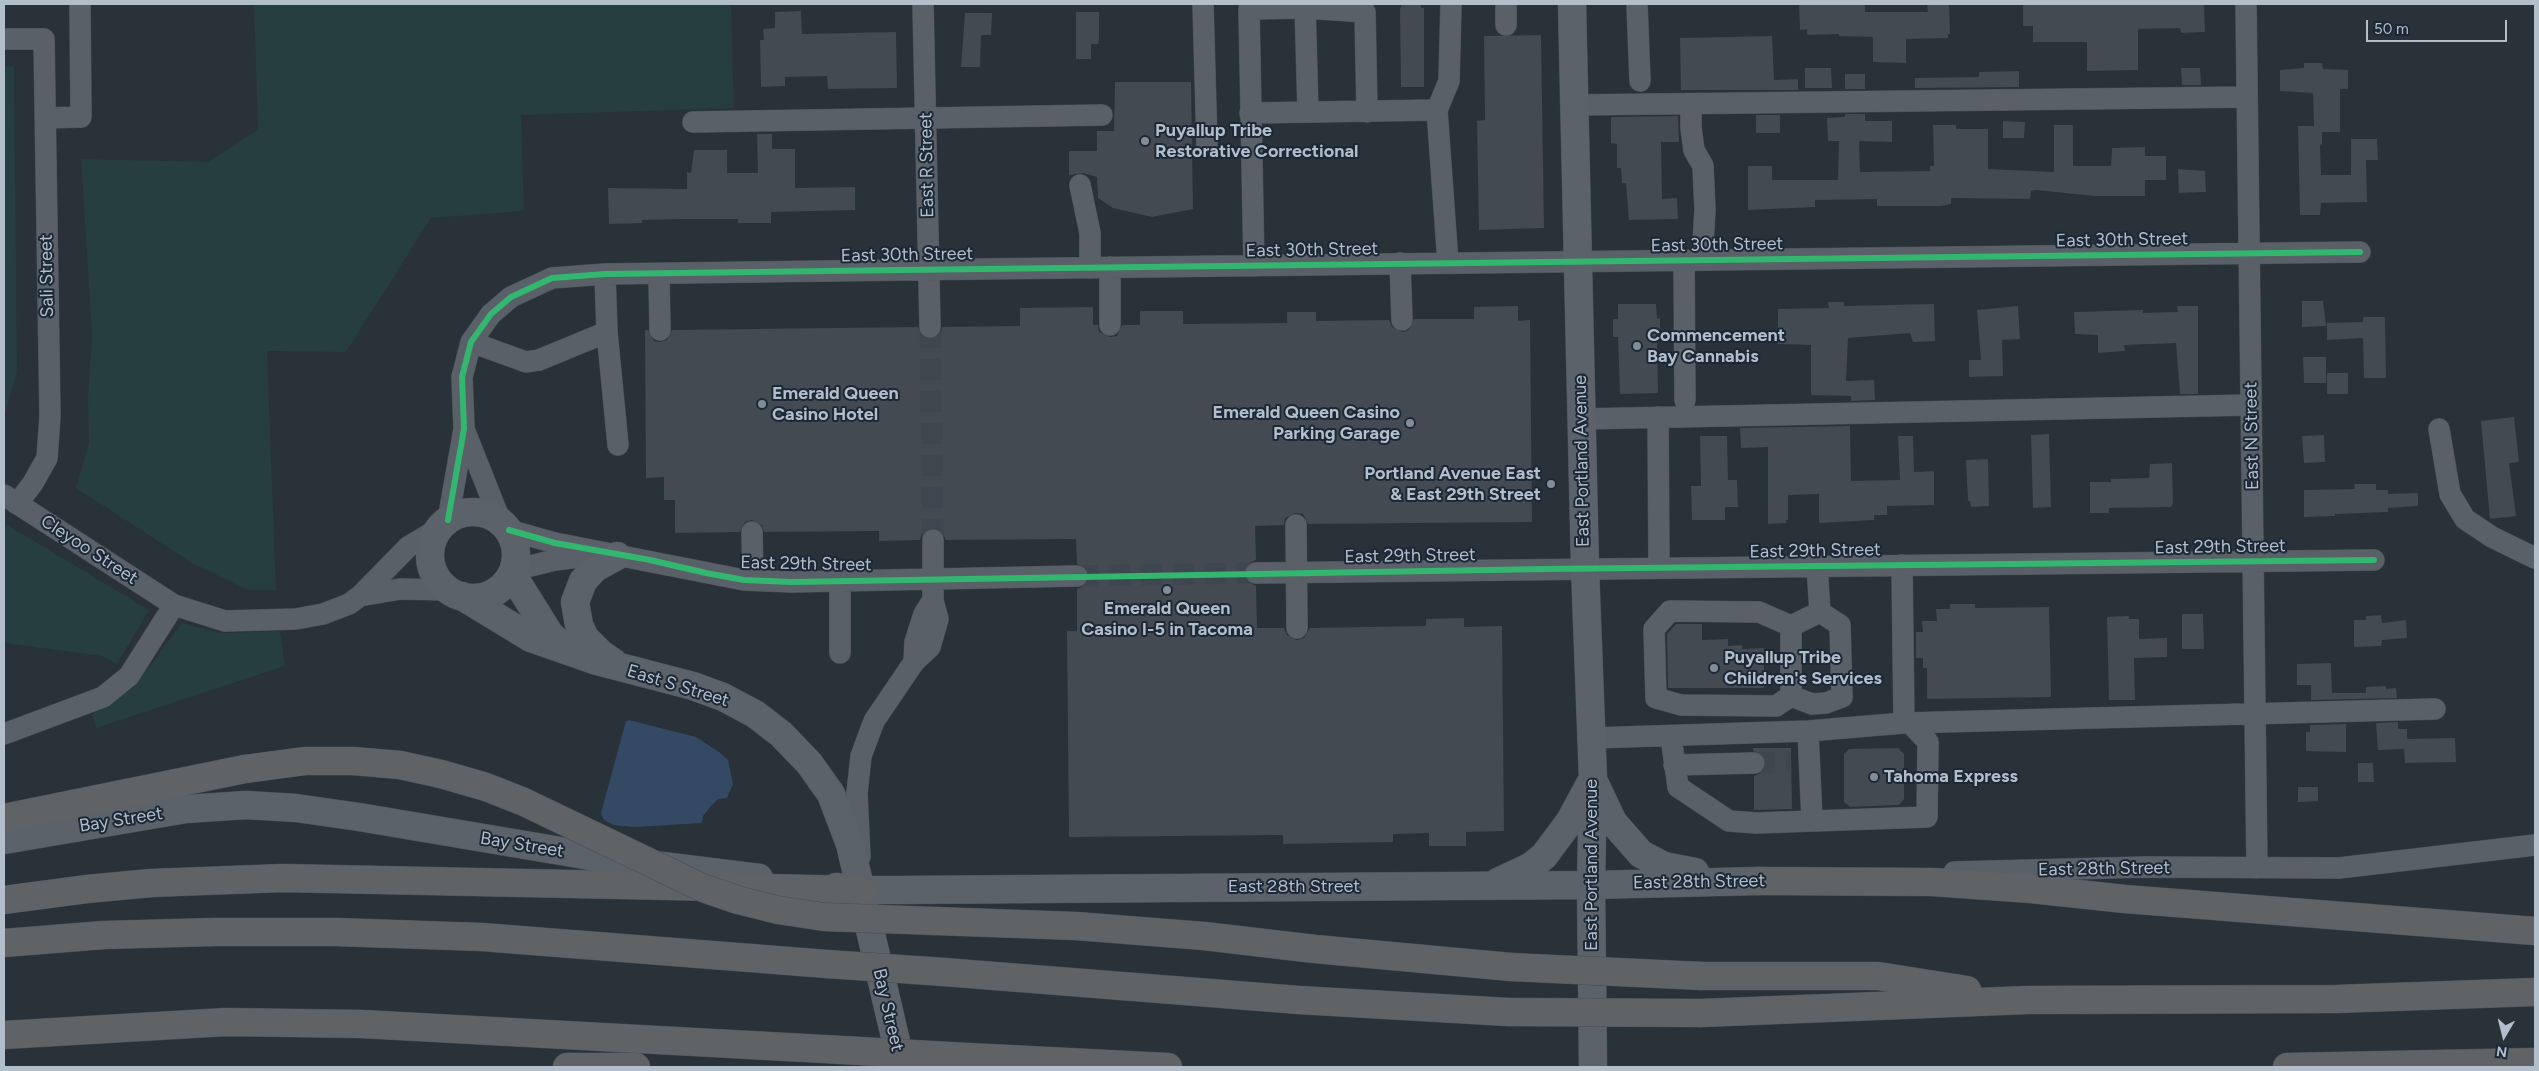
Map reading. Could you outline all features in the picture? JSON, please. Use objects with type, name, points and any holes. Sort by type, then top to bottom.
[{"type":"highway","points":[[4,818],[245,769],[305,761],[353,761],[400,765],[486,787],[524,802],[703,888],[738,900],[778,910],[824,917],[1076,926],[1204,936],[1315,950],[1511,967],[1702,976],[1878,976],[2028,1000]]},
{"type":"highway","points":[[4,900],[87,888],[215,879],[352,878],[861,890]]},
{"type":"highway","points":[[1759,881],[1932,882],[2535,931]]},
{"type":"highway","points":[[4,943],[104,935],[215,932],[336,932],[482,937],[1298,1000],[1508,1012],[1701,1013],[2028,1000],[2336,999],[2535,992]]},
{"type":"highway","points":[[4,1035],[226,1022],[362,1024],[1168,1067]]},
{"type":"highway","points":[[2287,1067],[2535,1062]]},
{"type":"highway","points":[[568,1067],[636,1067]]},
{"type":"main road","name":"East Portland Avenue","points":[[1572,4],[1585,568],[1593,779],[1590,885],[1593,1067]]},
{"type":"main road","points":[[474,512],[488,514],[505,525],[515,543],[517,557],[513,572],[498,590],[487,596],[455,593],[439,581],[432,569],[430,555],[432,542],[443,524],[460,513],[474,512]]},
{"type":"main road","points":[[617,556],[595,568],[583,581],[576,592],[575,611],[585,638],[601,654],[624,669]]},
{"type":"main road","name":"East S Street","points":[[513,572],[550,635],[568,651]]},
{"type":"main road","name":"East S Street","points":[[455,593],[531,638],[624,669],[693,686],[723,697],[755,714],[781,734],[809,763],[831,794],[850,844],[861,890]]},
{"type":"main road","points":[[1593,779],[1613,822],[1641,854],[1664,866],[1726,882]]},
{"type":"main road","points":[[1492,885],[1530,867],[1544,856],[1570,821],[1593,779]]},
{"type":"main road","name":"Bay Street","points":[[4,840],[186,809],[254,805],[296,808],[359,817],[614,860],[861,890],[902,1067]]},
{"type":"main road","name":"East 28th Street","points":[[861,890],[1590,885],[1759,881]]},
{"type":"street","points":[[44,118],[80,117],[80,4]]},
{"type":"street","name":"East R Street","points":[[923,4],[930,327]]},
{"type":"street","points":[[1203,4],[1207,145]]},
{"type":"street","points":[[1448,263],[1437,110],[1449,81],[1451,4]]},
{"type":"street","points":[[1506,4],[1506,25]]},
{"type":"street","points":[[1637,4],[1640,81]]},
{"type":"street","name":"East N Street","points":[[2246,4],[2258,868]]},
{"type":"street","points":[[1254,266],[1249,10],[1305,6],[1365,12],[1367,112]]},
{"type":"street","points":[[1305,6],[1308,112]]},
{"type":"street","name":"Sali Street","points":[[4,39],[44,39],[50,416],[47,458],[33,483],[10,499]]},
{"type":"street","points":[[1574,105],[2248,97]]},
{"type":"street","points":[[1685,400],[1693,260],[1705,210],[1703,166],[1694,150],[1691,128],[1691,104]]},
{"type":"street","points":[[1250,113],[1437,110]]},
{"type":"street","points":[[693,122],[926,116],[1102,115]]},
{"type":"street","points":[[1080,185],[1100,267],[1110,325]]},
{"type":"street","name":"East 30th Street","points":[[443,524],[464,430],[462,377],[471,342],[491,314],[511,296],[532,285],[552,278],[606,274],[930,269],[2360,252]]},
{"type":"street","points":[[1400,264],[1402,320]]},
{"type":"street","points":[[606,274],[607,332],[618,445]]},
{"type":"street","points":[[659,274],[660,330]]},
{"type":"street","points":[[471,342],[526,362],[540,360],[607,332]]},
{"type":"street","points":[[1581,419],[2252,405]]},
{"type":"street","points":[[1658,418],[1659,567]]},
{"type":"street","points":[[2439,429],[2450,494],[2465,519],[2492,537],[2535,558]]},
{"type":"street","name":"East 30th Street","points":[[464,430],[505,525]]},
{"type":"street","name":"Cleyoo Street","points":[[10,499],[174,606]]},
{"type":"street","points":[[4,734],[103,697],[129,676],[174,606],[225,621],[269,621],[323,614],[349,604],[360,596],[408,547],[443,524]]},
{"type":"street","points":[[1296,524],[1298,572],[1297,628]]},
{"type":"street","name":"East 29th Street","points":[[505,525],[555,544],[753,580],[840,581],[1077,576]]},
{"type":"street","points":[[752,532],[753,580]]},
{"type":"street","points":[[861,890],[857,793],[861,756],[874,721],[914,662],[915,642],[924,614],[933,601],[933,540]]},
{"type":"street","name":"East 29th Street","points":[[513,572],[555,560],[617,556]]},
{"type":"street","name":"East 29th Street","points":[[1256,573],[2374,560]]},
{"type":"street","points":[[1671,737],[1678,787],[1729,821],[1756,823],[1927,817],[1928,742],[1907,723],[1902,565]]},
{"type":"street","points":[[1817,566],[1820,612]]},
{"type":"street","points":[[840,581],[840,653]]},
{"type":"street","points":[[360,596],[400,589],[455,593]]},
{"type":"street","points":[[1791,696],[1776,706],[1682,705],[1656,698],[1654,629],[1670,611],[1759,612],[1791,626],[1820,612]]},
{"type":"street","points":[[1791,696],[1812,704],[1826,703],[1842,697],[1840,624],[1820,612]]},
{"type":"street","points":[[1791,626],[1791,696]]},
{"type":"street","points":[[1592,738],[1671,737],[1808,731],[1907,723],[2435,709]]},
{"type":"street","points":[[1808,731],[1800,762],[1812,821]]},
{"type":"street","points":[[1674,765],[1754,763]]},
{"type":"street","name":"East 28th Street","points":[[1759,881],[1924,872],[2145,867],[2339,868],[2535,845]]},
{"type":"green space","points":[[254,4],[731,4],[734,108],[521,115],[524,211],[431,218],[346,352],[267,351],[276,590],[248,590],[192,563],[76,488],[89,443],[88,398],[92,336],[81,159],[208,162],[258,130]]},
{"type":"green space","points":[[14,66],[17,372],[4,417],[4,67]]},
{"type":"green space","points":[[4,523],[149,610],[117,664],[102,656],[4,643]]},
{"type":"green space","points":[[182,623],[220,633],[280,631],[285,666],[96,728],[92,714],[133,688]]},
{"type":"water","points":[[629,720],[696,737],[728,760],[733,784],[727,798],[718,799],[711,806],[703,816],[702,823],[635,827],[614,825],[604,820],[601,813],[626,721]]},
{"type":"building","points":[[1799,4],[1865,4],[1865,12],[1928,12],[1927,4],[1949,4],[1950,34],[1948,34],[1948,38],[1906,39],[1906,63],[1873,62],[1873,37],[1839,36],[1839,34],[1807,35],[1807,29],[1800,30]]},
{"type":"building","points":[[2023,4],[2204,4],[2205,32],[2181,33],[2180,28],[2138,29],[2138,70],[2087,71],[2087,42],[2033,42],[2033,26],[2023,26]]},
{"type":"building","points":[[1402,5],[1421,5],[1421,8],[1424,8],[1424,87],[1401,87],[1400,9]]},
{"type":"building","points":[[801,11],[802,34],[896,32],[897,88],[828,89],[827,76],[785,77],[785,86],[761,87],[760,40],[764,40],[763,29],[775,28],[775,12]]},
{"type":"building","points":[[1076,12],[1099,12],[1099,39],[1098,44],[1091,44],[1091,59],[1076,59]]},
{"type":"building","points":[[965,13],[992,13],[991,35],[981,35],[980,67],[961,67]]},
{"type":"building","points":[[1541,35],[1544,228],[1479,230],[1477,121],[1485,120],[1484,36]]},
{"type":"building","points":[[1772,36],[1774,80],[1798,79],[1798,90],[1681,90],[1680,38]]},
{"type":"building","points":[[2304,63],[2322,63],[2323,69],[2348,70],[2348,89],[2340,89],[2340,132],[2322,132],[2322,144],[2320,145],[2321,175],[2351,175],[2351,139],[2377,139],[2378,160],[2366,160],[2367,202],[2321,203],[2320,215],[2300,215],[2298,126],[2314,126],[2313,93],[2280,91],[2280,70],[2304,68]]},
{"type":"building","points":[[1805,68],[1831,68],[1832,88],[1805,88]]},
{"type":"building","points":[[2181,68],[2200,68],[2201,85],[2182,85]]},
{"type":"building","points":[[2019,71],[2019,87],[1915,88],[1915,78],[1979,77],[1979,72]]},
{"type":"building","points":[[1845,74],[1865,74],[1865,89],[1845,89]]},
{"type":"building","name":"Puyallup Tribe Restorative Correctional","points":[[1115,82],[1191,82],[1193,209],[1152,217],[1113,208],[1098,198],[1097,177],[1083,173],[1069,175],[1069,151],[1097,151],[1097,131],[1114,131]]},
{"type":"building","points":[[1845,114],[1865,114],[1865,121],[1892,121],[1892,142],[1859,141],[1860,172],[1930,171],[1930,166],[1934,166],[1933,125],[1956,125],[1956,129],[1988,129],[1988,169],[2054,172],[2054,125],[2073,125],[2073,166],[2111,166],[2112,148],[2145,147],[2145,156],[2166,156],[2166,180],[2145,180],[2145,196],[2094,196],[2036,190],[2031,191],[2030,199],[1951,198],[1951,204],[1941,206],[1877,206],[1877,199],[1815,200],[1815,207],[1748,210],[1748,166],[1772,166],[1772,180],[1838,180],[1839,141],[1828,141],[1827,118],[1845,117]]},
{"type":"building","points":[[1756,115],[1780,115],[1780,133],[1756,133]]},
{"type":"building","points":[[1678,116],[1679,142],[1661,142],[1662,199],[1677,198],[1678,219],[1629,220],[1626,183],[1622,183],[1621,168],[1617,168],[1617,144],[1611,143],[1611,117]]},
{"type":"building","points":[[2003,121],[2025,122],[2024,138],[2003,138]]},
{"type":"building","points":[[757,134],[772,134],[772,149],[795,149],[795,188],[855,187],[855,210],[771,212],[771,223],[738,223],[738,219],[683,219],[642,220],[642,223],[609,224],[608,188],[687,189],[687,172],[691,173],[694,150],[727,150],[727,173],[758,173]]},
{"type":"building","points":[[2178,169],[2205,171],[2206,192],[2179,193]]},
{"type":"building","points":[[2302,301],[2323,301],[2326,326],[2302,327]]},
{"type":"building","points":[[1828,302],[1844,302],[1844,306],[1934,304],[1935,341],[1913,342],[1910,333],[1848,338],[1846,381],[1874,380],[1875,400],[1851,401],[1851,396],[1811,395],[1811,345],[1778,344],[1778,309],[1829,308]]},
{"type":"building","points":[[1618,304],[1656,304],[1657,319],[1660,318],[1660,336],[1657,336],[1658,393],[1620,394],[1618,337],[1613,337],[1613,319],[1618,319]]},
{"type":"building","name":"Emerald Queen Casino I-5 in Tacoma","points":[[1518,306],[1518,321],[1530,320],[1532,522],[1308,524],[1303,514],[1295,513],[1285,518],[1284,525],[1255,526],[1256,560],[1249,563],[1244,573],[1246,580],[1256,586],[1257,628],[1284,628],[1287,635],[1297,640],[1304,638],[1310,628],[1426,626],[1426,619],[1464,618],[1464,627],[1502,626],[1504,831],[1466,832],[1466,846],[1429,846],[1429,833],[1393,834],[1393,842],[1283,844],[1283,835],[1069,837],[1067,631],[1077,631],[1077,589],[1084,586],[1089,576],[1087,569],[1077,564],[1076,539],[946,540],[940,529],[933,528],[922,533],[920,540],[879,541],[879,531],[764,532],[762,525],[752,520],[745,522],[740,532],[675,533],[675,500],[664,500],[664,477],[646,478],[645,330],[648,330],[654,341],[660,342],[667,340],[672,330],[918,327],[924,338],[931,339],[941,333],[942,327],[1020,326],[1020,308],[1093,307],[1093,325],[1098,325],[1099,332],[1110,337],[1117,336],[1122,325],[1140,325],[1140,311],[1183,311],[1183,324],[1287,323],[1287,312],[1316,312],[1316,321],[1389,320],[1392,327],[1402,332],[1409,330],[1414,319],[1474,319],[1474,307]]},
{"type":"building","points":[[2018,306],[2020,339],[2002,340],[2003,376],[1969,377],[1969,360],[1981,360],[1977,310]]},
{"type":"building","points":[[2177,306],[2198,306],[2198,394],[2180,394],[2176,343],[2124,345],[2125,351],[2098,353],[2098,335],[2075,334],[2074,312],[2143,310],[2143,313],[2178,312]]},
{"type":"building","points":[[2363,317],[2385,317],[2386,378],[2364,378],[2363,338],[2327,340],[2327,323],[2363,322]]},
{"type":"building","points":[[2303,357],[2326,357],[2326,383],[2304,383]]},
{"type":"building","points":[[2327,373],[2348,373],[2348,394],[2327,394]]},
{"type":"building","points":[[2514,417],[2519,462],[2509,463],[2516,516],[2490,519],[2481,421]]},
{"type":"building","points":[[1850,426],[1851,481],[1900,480],[1898,436],[1913,436],[1914,472],[1934,471],[1934,505],[1887,506],[1887,515],[1874,515],[1874,520],[1819,523],[1819,494],[1788,495],[1788,520],[1786,520],[1786,523],[1768,524],[1768,447],[1741,448],[1740,428]]},
{"type":"building","points":[[2049,434],[2051,507],[2033,508],[2031,435]]},
{"type":"building","points":[[2324,435],[2325,462],[2304,463],[2302,436]]},
{"type":"building","points":[[1700,436],[1727,436],[1728,480],[1737,480],[1738,507],[1725,507],[1725,520],[1692,520],[1691,486],[1701,486]]},
{"type":"building","points":[[1988,459],[1989,506],[1971,507],[1970,501],[1968,501],[1966,460]]},
{"type":"building","points":[[2172,463],[2173,503],[2171,507],[2109,508],[2109,513],[2090,513],[2090,482],[2111,482],[2111,479],[2149,478],[2150,464]]},
{"type":"building","points":[[2354,484],[2376,484],[2376,490],[2388,490],[2388,494],[2418,493],[2418,506],[2388,508],[2388,512],[2304,517],[2304,490],[2355,489]]},
{"type":"building","points":[[1950,604],[1975,604],[1975,608],[2049,607],[2051,697],[1927,699],[1927,668],[1923,668],[1923,658],[1916,658],[1916,632],[1923,632],[1922,621],[1937,621],[1936,609],[1950,609]]},
{"type":"building","points":[[2182,614],[2203,614],[2204,649],[2182,649]]},
{"type":"building","points":[[2381,615],[2382,623],[2406,620],[2407,638],[2382,640],[2381,646],[2354,647],[2354,620],[2366,620],[2366,616]]},
{"type":"building","points":[[2129,616],[2129,619],[2139,619],[2139,639],[2167,638],[2167,657],[2134,658],[2135,700],[2109,700],[2107,617]]},
{"type":"building","name":"Puyallup Tribe Children's Services","points":[[1676,624],[1702,624],[1702,640],[1728,639],[1728,646],[1742,645],[1742,649],[1764,648],[1764,688],[1668,688],[1667,634]]},
{"type":"building","points":[[2331,663],[2332,693],[2366,693],[2366,687],[2386,686],[2386,689],[2396,688],[2397,698],[2311,700],[2311,685],[2297,685],[2297,664]]},
{"type":"building","points":[[2398,722],[2398,729],[2407,729],[2407,739],[2455,738],[2456,762],[2405,763],[2404,749],[2378,750],[2376,723]]},
{"type":"building","points":[[2346,724],[2346,752],[2306,751],[2306,732],[2310,732],[2310,725]]},
{"type":"building","points":[[1753,748],[1791,748],[1792,809],[1754,810],[1754,776],[1761,773],[1766,763],[1764,756],[1753,751]]},
{"type":"building","name":"Tahoma Express","points":[[1898,748],[1904,754],[1904,799],[1899,805],[1850,807],[1844,802],[1844,754],[1849,749]]},
{"type":"building","points":[[2358,763],[2373,763],[2374,782],[2358,782]]},
{"type":"building","points":[[2298,787],[2318,787],[2318,801],[2298,802]]},
{"type":"tunnel","points":[[930,327],[933,540]]},
{"type":"tunnel","points":[[1077,576],[1256,573]]},
{"type":"tunnel","points":[[1754,763],[1791,762]]},
{"type":"cycle path","points":[[448,520],[464,429],[462,377],[471,342],[491,314],[511,297],[552,278],[605,274],[2360,252]]},
{"type":"cycle path","points":[[509,530],[555,543],[650,560],[744,580],[792,582],[1546,569],[2374,560]]},
{"type":"place","name":"Puyallup Tribe Restorative Correctional","points":[[1145,141]]},
{"type":"place","name":"Commencement Bay Cannabis","points":[[1637,346]]},
{"type":"place","name":"Emerald Queen Casino Hotel","points":[[762,404]]},
{"type":"place","name":"Emerald Queen Casino Parking Garage","points":[[1410,423]]},
{"type":"place","name":"Portland Avenue East & East 29th Street","points":[[1551,484]]},
{"type":"place","name":"Emerald Queen Casino I-5 in Tacoma","points":[[1167,590]]},
{"type":"place","name":"Puyallup Tribe Children's Services","points":[[1714,668]]},
{"type":"place","name":"Tahoma Express","points":[[1874,777]]}]
